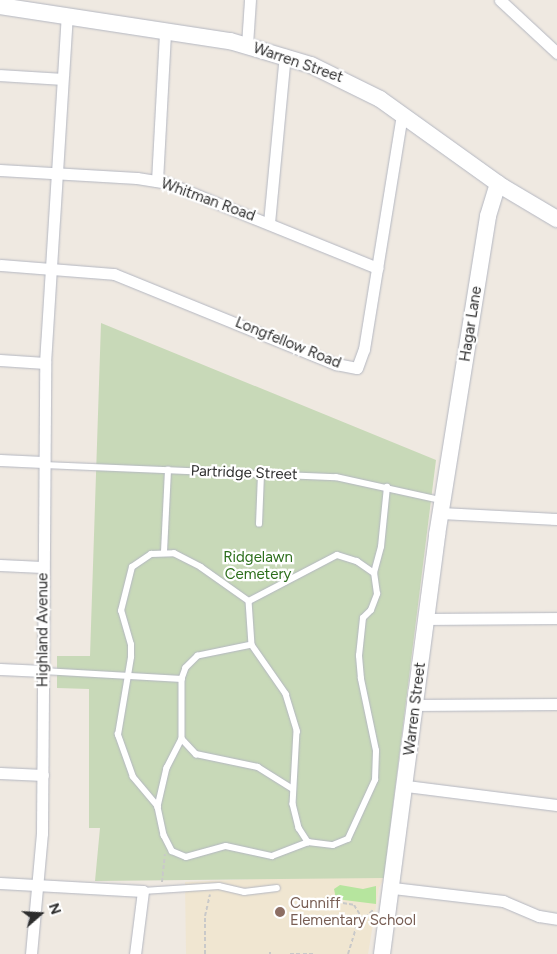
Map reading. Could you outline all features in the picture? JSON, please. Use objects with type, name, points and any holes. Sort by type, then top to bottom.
[{"type":"street","points":[[248,45],[250,0]]},
{"type":"street","points":[[500,0],[557,53]]},
{"type":"street","name":"Warren Street","points":[[0,6],[248,45],[285,55],[344,78],[402,115],[498,184],[557,220]]},
{"type":"street","name":"Highland Avenue","points":[[31,954],[39,886],[43,775],[42,567],[45,363],[67,16]]},
{"type":"street","points":[[156,181],[165,31]]},
{"type":"street","points":[[268,223],[285,55]]},
{"type":"street","points":[[0,75],[62,79]]},
{"type":"street","name":"Longfellow Road","points":[[0,265],[114,274],[336,364],[357,368],[362,355],[402,115]]},
{"type":"street","name":"Whitman Road","points":[[0,170],[156,181],[268,223],[376,268]]},
{"type":"street","name":"Hagar Lane","points":[[450,465],[488,216],[498,184]]},
{"type":"street","points":[[0,360],[45,363]]},
{"type":"street","name":"Partridge Street","points":[[0,460],[43,463]]},
{"type":"street","name":"Warren Street","points":[[382,954],[393,888],[426,620],[450,465]]},
{"type":"street","points":[[442,507],[557,519]]},
{"type":"street","points":[[0,565],[42,567]]},
{"type":"street","points":[[426,620],[557,618]]},
{"type":"street","points":[[0,669],[43,671]]},
{"type":"street","points":[[416,706],[557,704]]},
{"type":"street","points":[[0,773],[43,775]]},
{"type":"street","points":[[406,786],[557,805]]},
{"type":"street","points":[[0,883],[143,890],[135,954]]},
{"type":"street","points":[[393,888],[503,901],[539,916],[557,919]]},
{"type":"lane","name":"Partridge Street","points":[[43,463],[336,477],[387,487],[442,507]]},
{"type":"lane","points":[[164,552],[168,470]]},
{"type":"lane","points":[[258,524],[261,474]]},
{"type":"lane","points":[[249,601],[186,557],[164,552],[139,559],[127,580],[121,611],[131,645],[130,676],[119,721],[121,749],[133,777],[158,807],[167,844],[172,851],[182,856],[226,846],[272,856],[308,842],[333,845],[348,839],[375,780],[376,751],[361,679],[359,656],[363,618],[371,610],[378,594],[374,573],[381,547],[387,487]]},
{"type":"lane","points":[[249,601],[337,555],[358,561],[374,573]]},
{"type":"lane","points":[[249,601],[252,645],[286,694],[292,713],[298,745],[292,789],[296,818],[308,842]]},
{"type":"lane","points":[[158,807],[168,768],[182,739],[182,679],[190,662],[198,656],[252,645]]},
{"type":"lane","points":[[43,671],[182,679]]},
{"type":"lane","points":[[182,739],[196,754],[258,767],[292,789]]},
{"type":"lane","points":[[143,890],[214,887],[244,892],[277,888]]},
{"type":"path","points":[[162,882],[167,844]]},
{"type":"path","points":[[205,954],[205,911],[214,887]]},
{"type":"path","points":[[293,908],[293,905],[322,905],[322,901],[330,901],[354,905],[362,918]]},
{"type":"path","points":[[348,954],[351,937],[362,918],[377,909]]},
{"type":"path","points":[[290,954],[314,954]]},
{"type":"shaded area","name":"Cunniff Elementary School","points":[[276,878],[384,878],[379,888],[368,954],[186,954],[185,882]]},
{"type":"green space","name":"Ridgelawn Cemetery","points":[[101,323],[436,460],[384,878],[95,881],[100,828],[89,828],[89,689],[57,688],[57,656],[90,656]]},
{"type":"green space","points":[[340,885],[363,889],[376,886],[376,904],[336,899],[334,889]]},
{"type":"place","name":"Cunniff Elementary School","points":[[280,912]]}]
